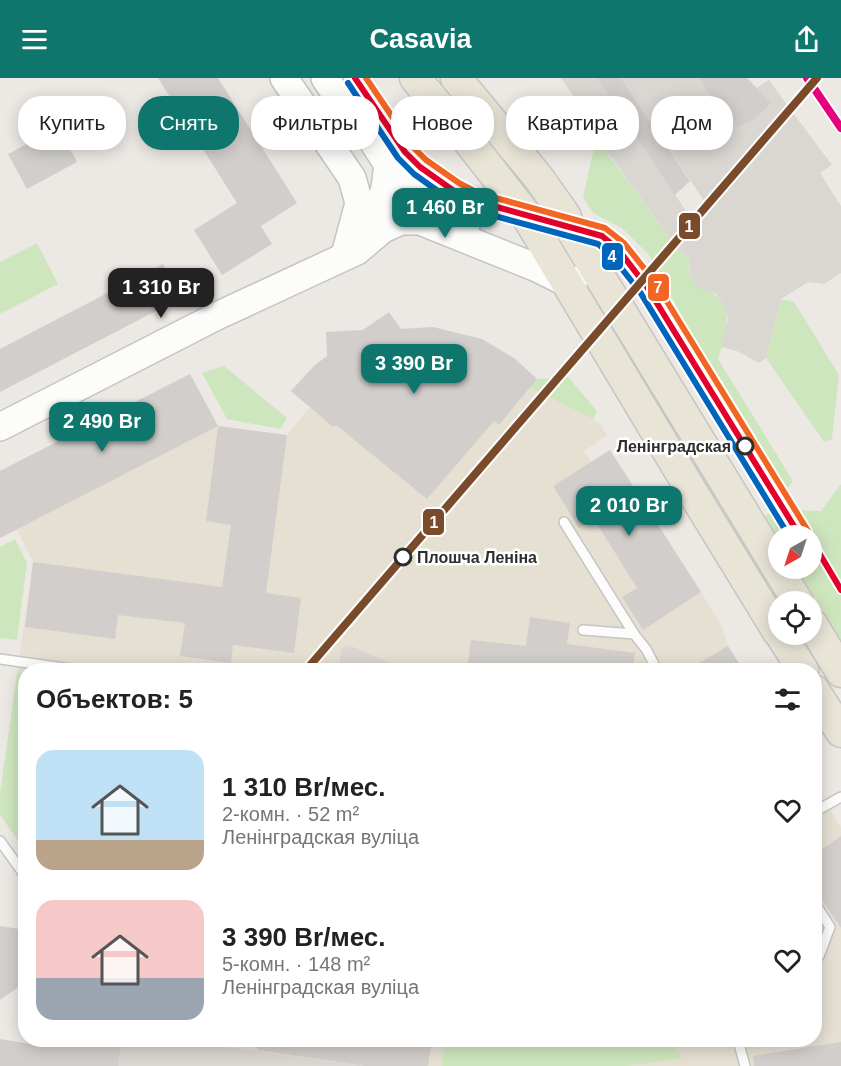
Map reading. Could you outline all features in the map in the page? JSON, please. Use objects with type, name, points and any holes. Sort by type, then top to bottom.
[{"type":"main road","points":[[415,78],[466,138],[526,215],[768,615]]},
{"type":"main road","points":[[456,78],[538,177],[565,215],[595,270],[791,591]]},
{"type":"main road","points":[[822,641],[841,672]]},
{"type":"main road","points":[[787,645],[798,663]]},
{"type":"main road","points":[[822,702],[841,732]]},
{"type":"street","points":[[284,78],[352,178],[359,203],[345,255]]},
{"type":"street","points":[[325,78],[347,110],[363,126],[388,165],[424,200],[537,268],[567,283],[595,270]]},
{"type":"street","points":[[345,255],[380,207],[388,165]]},
{"type":"street","points":[[0,427],[216,316],[357,250],[383,229],[401,221],[420,221],[537,268]]},
{"type":"lane","points":[[564,522],[653,663]]},
{"type":"lane","points":[[582,630],[634,634]]},
{"type":"lane","points":[[0,659],[28,663]]},
{"type":"lane","points":[[822,808],[841,797]]},
{"type":"lane","points":[[0,841],[18,866]]},
{"type":"lane","points":[[822,914],[830,927],[822,948]]},
{"type":"lane","points":[[740,1047],[745,1066]]},
{"type":"shaded area","points":[[561,78],[597,78],[609,96],[573,96]]},
{"type":"shaded area","points":[[621,78],[700,78],[712,96],[651,96],[651,122],[639,105],[639,96],[633,96]]},
{"type":"shaded area","points":[[769,80],[832,165],[820,173],[841,206],[841,273],[824,284],[808,282],[781,299],[766,358],[759,363],[737,351],[721,347],[728,320],[726,309],[716,294],[699,288],[693,281],[690,275],[690,260],[676,246],[606,150],[639,150],[639,141],[690,217],[707,205],[670,150],[733,150],[733,104]]},
{"type":"shaded area","points":[[433,328],[514,358],[537,379],[530,388],[600,424],[607,435],[584,451],[591,462],[610,450],[701,592],[722,627],[728,646],[739,663],[19,663],[33,562],[17,530],[0,538],[0,471],[190,374],[218,426],[287,435],[310,407],[291,391],[315,365],[393,329]]},
{"type":"shaded area","points":[[349,645],[390,663],[340,663],[341,649]]},
{"type":"shaded area","points":[[18,667],[18,840],[0,815],[0,794]]},
{"type":"shaded area","points":[[822,797],[841,827],[841,1066],[365,1066],[227,1047],[822,1047]]},
{"type":"shaded area","points":[[121,1047],[227,1047],[365,1066],[118,1066]]},
{"type":"green space","points":[[594,150],[605,150],[676,246],[690,261],[690,275],[693,281],[722,301],[726,308],[727,323],[718,359],[793,481],[785,491],[710,368],[649,255],[622,228],[593,213],[583,197]]},
{"type":"green space","points":[[37,243],[58,284],[0,314],[0,262]]},
{"type":"green space","points":[[781,299],[794,302],[839,375],[832,439],[824,442],[766,358]]},
{"type":"green space","points":[[224,366],[287,418],[280,429],[227,419],[202,373]]},
{"type":"green space","points":[[568,377],[597,411],[593,419],[530,388],[537,379]]},
{"type":"green space","points":[[841,484],[841,642],[822,610],[822,591],[811,591],[802,579],[822,579],[822,525],[769,525],[764,517],[776,509],[821,511]]},
{"type":"green space","points":[[15,539],[27,563],[17,640],[0,638],[0,547]]},
{"type":"green space","points":[[18,674],[18,840],[0,815],[0,794]]},
{"type":"green space","points":[[445,1047],[673,1047],[682,1058],[626,1066],[442,1066]]},
{"type":"building","points":[[158,78],[218,78],[229,96],[169,96]]},
{"type":"building","points":[[597,78],[621,78],[633,96],[609,96]]},
{"type":"building","points":[[699,78],[747,78],[771,103],[756,118],[737,127],[733,117],[733,96],[711,96]]},
{"type":"building","points":[[639,105],[651,123],[651,150],[669,150],[690,181],[675,195],[639,141]]},
{"type":"building","points":[[239,111],[251,130],[251,150],[264,150],[297,203],[261,226],[272,244],[222,275],[194,230],[237,203],[204,150],[239,150]]},
{"type":"building","points":[[18,149],[70,150],[77,162],[27,189],[8,154]]},
{"type":"building","points":[[163,264],[181,298],[0,392],[0,349]]},
{"type":"building","points":[[389,312],[401,329],[433,327],[482,339],[514,358],[537,379],[499,425],[494,421],[427,499],[336,425],[333,427],[291,391],[315,365],[327,356],[326,332],[363,330]]},
{"type":"building","points":[[190,374],[218,426],[0,538],[0,471]]},
{"type":"building","points":[[218,426],[287,435],[266,593],[301,598],[294,653],[233,645],[231,663],[180,656],[185,623],[118,615],[115,639],[25,627],[33,562],[222,587],[231,525],[206,521]]},
{"type":"building","points":[[610,450],[701,592],[643,630],[622,597],[637,588],[594,519],[579,528],[553,486]]},
{"type":"building","points":[[530,617],[570,623],[567,644],[635,653],[634,663],[468,663],[471,640],[526,646]]},
{"type":"building","points":[[728,646],[739,663],[699,663]]},
{"type":"building","points":[[841,836],[841,928],[822,900],[822,849]]},
{"type":"building","points":[[0,926],[18,929],[18,988],[0,1000]]},
{"type":"building","points":[[0,1039],[18,1042],[18,1047],[121,1047],[118,1066],[0,1066]]},
{"type":"building","points":[[841,1042],[841,1066],[754,1066],[753,1056],[822,1047],[822,1045]]},
{"type":"building","points":[[257,1047],[431,1047],[428,1066],[365,1066],[257,1050]]},
{"type":"metro line","name":"1","points":[[312,663],[817,78]]},
{"type":"tram line","name":"1","points":[[355,78],[405,152],[420,167],[454,191],[475,201],[602,236],[618,249],[647,287],[793,525]]},
{"type":"tram line","name":"1","points":[[822,558],[841,590]]},
{"type":"transit line","name":"7","points":[[366,78],[412,146],[426,160],[459,183],[478,193],[605,228],[624,243],[655,282],[804,525]]},
{"type":"transit line","points":[[807,78],[841,128]]},
{"type":"transit line","name":"4","points":[[348,83],[398,158],[414,174],[449,199],[473,210],[598,244],[611,255],[640,292],[782,525]]},
{"type":"place","name":"Ленінградская","points":[[745,446]]},
{"type":"place","name":"Плошча Леніна","points":[[403,557]]}]
